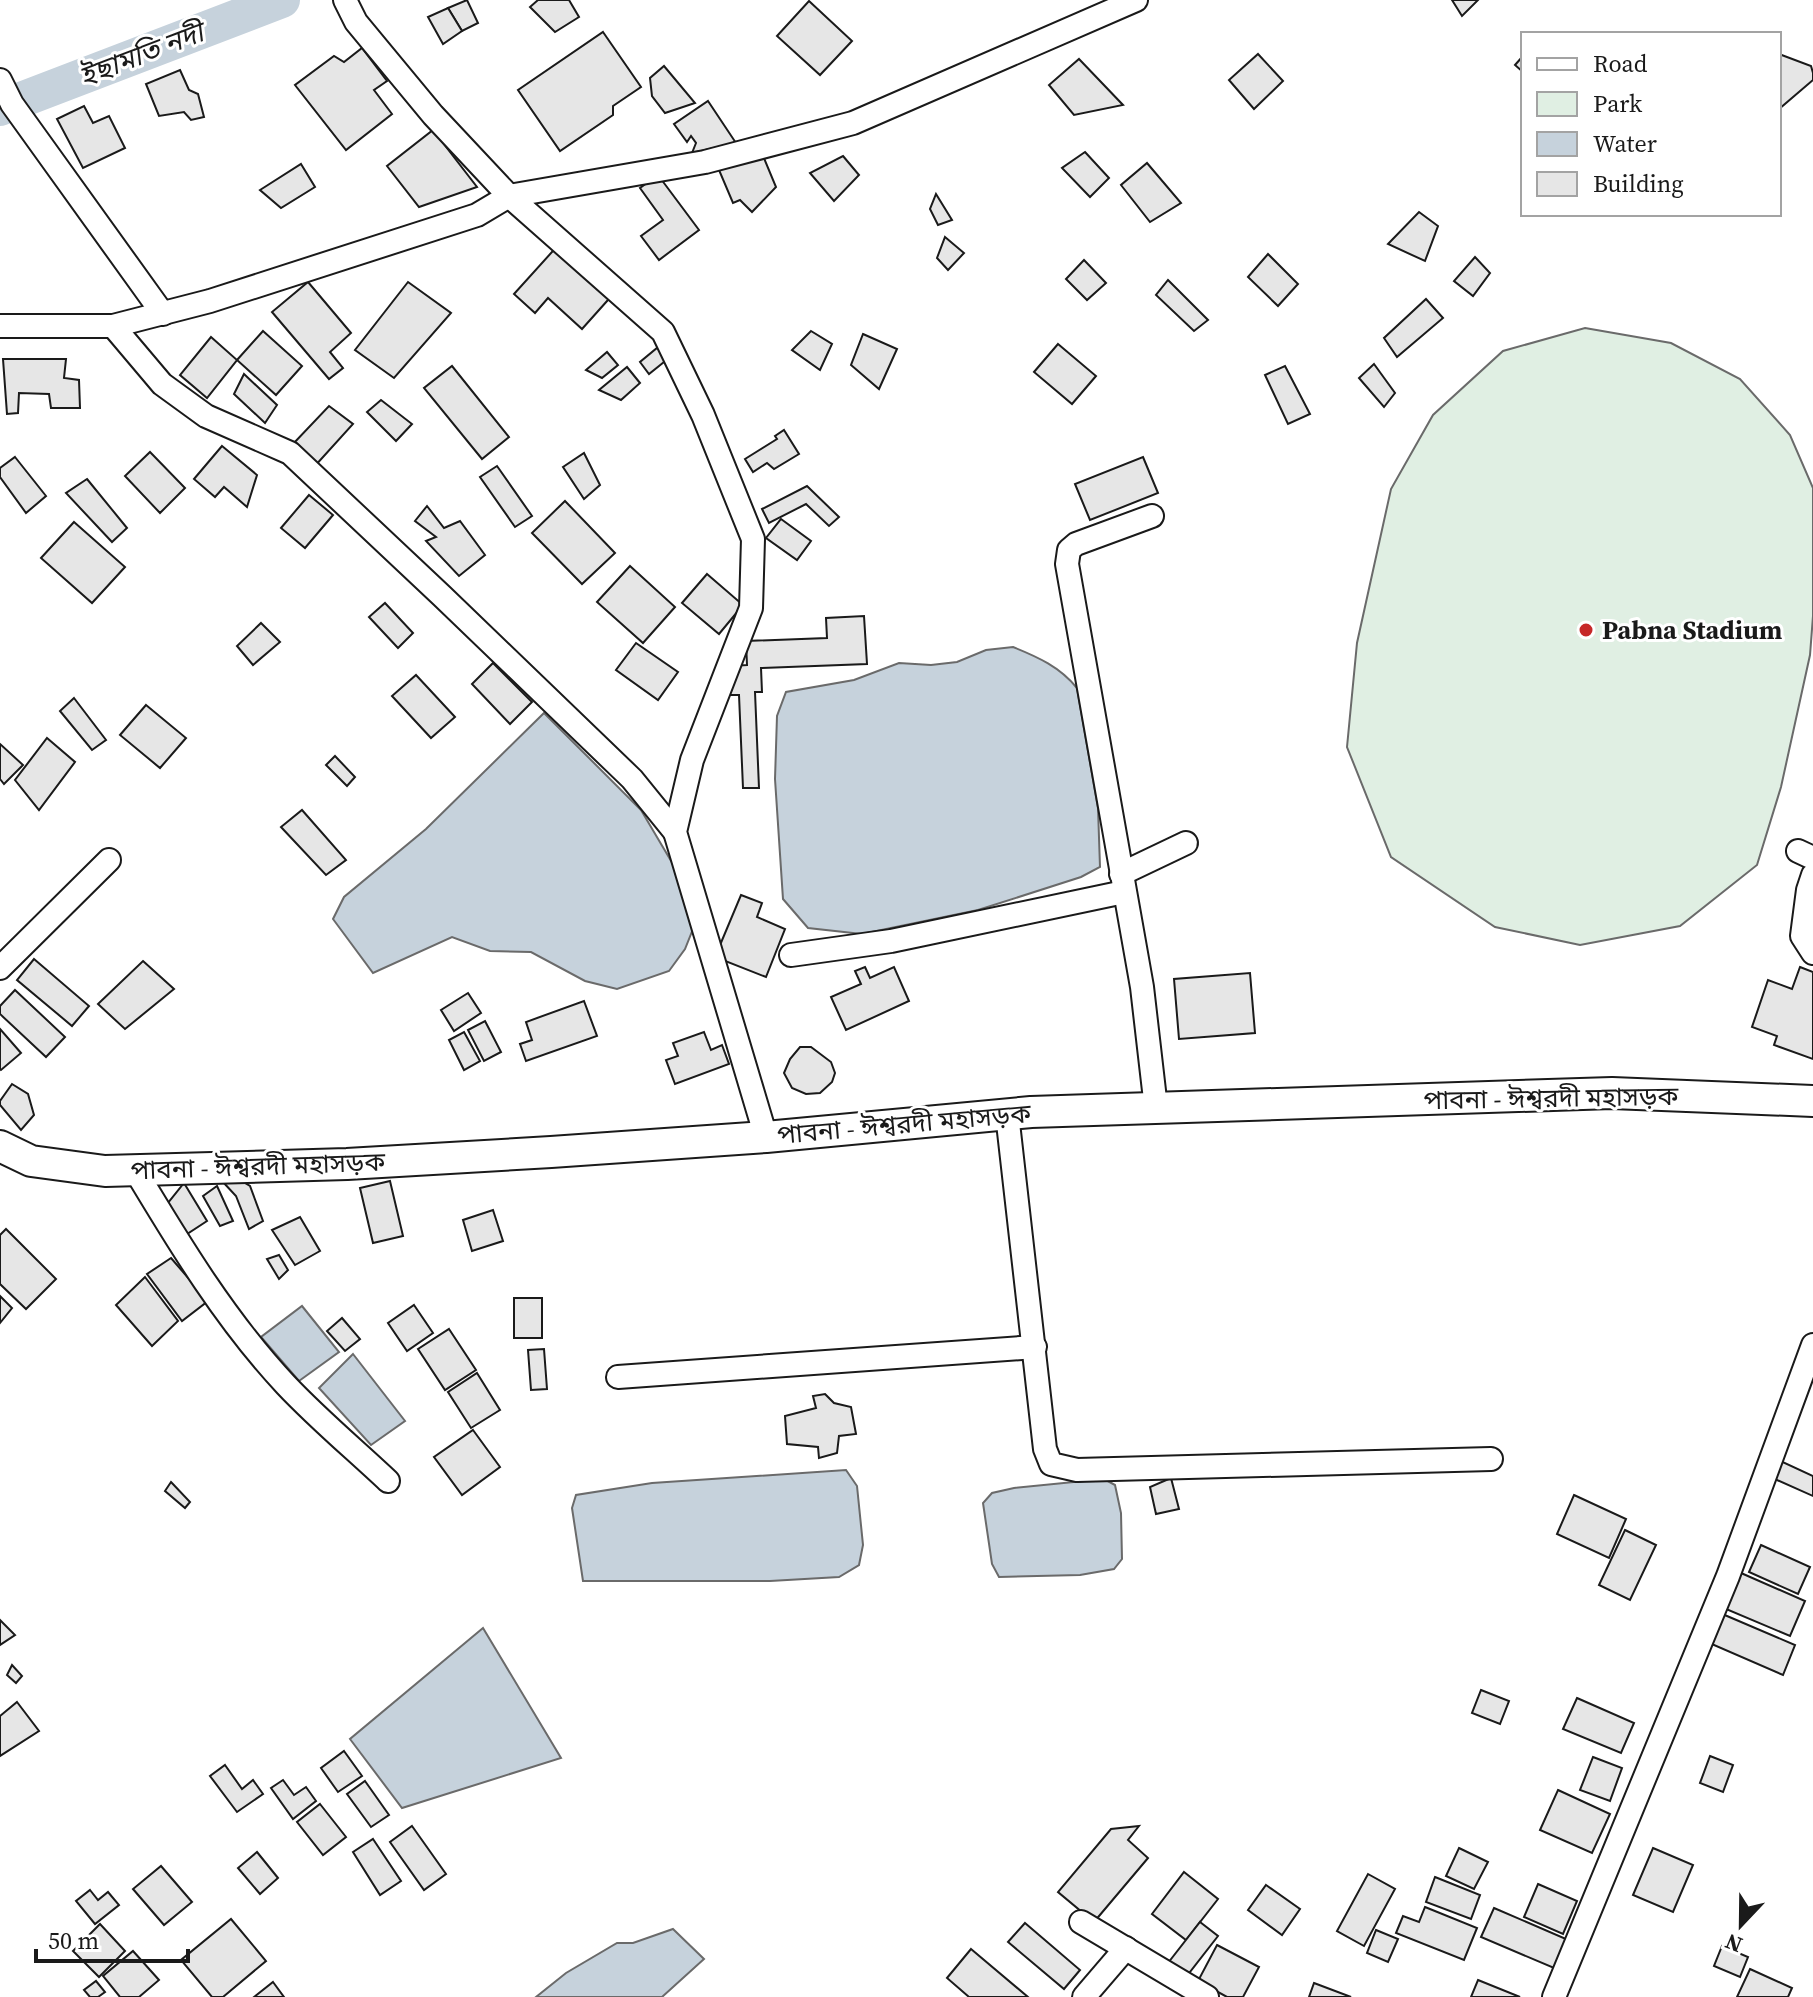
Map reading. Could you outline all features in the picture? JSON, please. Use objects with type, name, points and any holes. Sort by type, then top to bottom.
[{"type":"main road","name":"পাবনা - ঈশ্বরদী মহাসড়ক","points":[[0,1146],[31,1161],[105,1171],[362,1163],[766,1137],[1007,1114],[1612,1093],[1813,1101]]},
{"type":"street","points":[[345,0],[356,22],[433,115],[509,196],[663,332],[703,415],[753,539],[751,608],[692,760],[675,832]]},
{"type":"street","points":[[0,326],[113,326],[210,301],[477,215],[509,196],[705,162],[853,123],[1136,0]]},
{"type":"street","points":[[0,80],[12,104],[163,314]]},
{"type":"street","points":[[113,326],[162,384],[206,416],[290,453],[632,779],[675,832],[766,1137]]},
{"type":"street","points":[[1152,516],[1076,544],[1069,550],[1067,564],[1142,987],[1156,1108]]},
{"type":"street","points":[[791,955],[891,941],[1123,883],[1186,843]]},
{"type":"street","points":[[0,968],[109,860]]},
{"type":"street","points":[[1813,875],[1802,936],[1813,953]]},
{"type":"street","points":[[1007,1114],[1045,1449],[1051,1464],[1077,1470],[1491,1459]]},
{"type":"street","points":[[135,1170],[182,1249],[246,1337],[285,1384],[388,1481]]},
{"type":"street","points":[[1554,1997],[1728,1576],[1813,1345]]},
{"type":"street","points":[[618,1377],[1035,1347]]},
{"type":"street","points":[[1081,1922],[1207,1997]]},
{"type":"street","points":[[1084,1997],[1126,1948]]},
{"type":"green space","name":"Pabna Stadium","points":[[1585,328],[1671,343],[1740,379],[1790,435],[1813,488],[1813,616],[1810,655],[1781,787],[1757,865],[1680,926],[1580,945],[1495,927],[1391,857],[1347,747],[1357,643],[1391,489],[1433,415],[1503,351]]},
{"type":"water","points":[[1013,647],[1048,663],[1077,688],[1098,808],[1100,867],[1081,877],[978,910],[862,934],[808,928],[783,899],[775,779],[777,716],[786,692],[854,680],[899,663],[931,665],[957,662],[986,650]]},
{"type":"water","points":[[544,713],[641,810],[677,871],[693,929],[685,949],[669,971],[617,989],[585,981],[531,952],[490,951],[452,937],[373,973],[333,919],[344,897],[426,829]]},
{"type":"water","points":[[302,1306],[339,1352],[299,1381],[261,1337]]},
{"type":"water","points":[[353,1354],[405,1421],[371,1445],[319,1388]]},
{"type":"water","points":[[846,1470],[857,1486],[863,1545],[859,1565],[839,1577],[770,1581],[583,1581],[572,1508],[576,1495],[652,1483]]},
{"type":"water","points":[[1104,1479],[1115,1485],[1121,1513],[1122,1559],[1114,1569],[1080,1575],[999,1577],[992,1564],[983,1503],[992,1493]]},
{"type":"water","points":[[483,1628],[561,1758],[402,1808],[350,1739]]},
{"type":"water","points":[[673,1929],[704,1959],[662,1997],[536,1997],[566,1973],[617,1943],[633,1943]]},
{"type":"building","points":[[467,0],[478,23],[462,31],[448,8]]},
{"type":"building","points":[[538,0],[569,0],[579,17],[555,32],[530,7]]},
{"type":"building","points":[[1452,0],[1478,0],[1462,16]]},
{"type":"building","points":[[809,1],[852,41],[820,75],[777,36]]},
{"type":"building","points":[[448,8],[462,31],[443,44],[428,17]]},
{"type":"building","points":[[603,32],[641,87],[613,106],[613,115],[560,151],[518,90]]},
{"type":"building","points":[[362,48],[387,81],[374,90],[392,114],[346,150],[295,85],[334,56],[344,62]]},
{"type":"building","points":[[1258,54],[1283,81],[1254,109],[1229,80]]},
{"type":"building","points":[[1781,55],[1811,66],[1813,80],[1781,107]]},
{"type":"building","points":[[1079,59],[1123,105],[1074,115],[1049,85]]},
{"type":"building","points":[[664,66],[695,103],[665,113],[652,96],[650,78]]},
{"type":"building","points":[[180,70],[189,90],[198,94],[204,117],[191,120],[184,112],[159,116],[146,84]]},
{"type":"building","points":[[708,101],[736,143],[692,153],[696,143],[691,136],[687,142],[674,124]]},
{"type":"building","points":[[84,106],[93,123],[109,116],[125,148],[83,168],[57,119]]},
{"type":"building","points":[[433,130],[477,187],[419,207],[387,166]]},
{"type":"building","points":[[761,151],[776,187],[752,212],[740,200],[733,203],[719,170]]},
{"type":"building","points":[[1085,152],[1109,178],[1090,197],[1062,168]]},
{"type":"building","points":[[843,156],[859,175],[834,201],[810,173]]},
{"type":"building","points":[[1147,163],[1181,203],[1150,222],[1121,185]]},
{"type":"building","points":[[301,164],[315,187],[281,208],[260,190]]},
{"type":"building","points":[[658,175],[699,230],[659,260],[641,236],[663,220],[640,188]]},
{"type":"building","points":[[936,194],[952,220],[938,225],[930,209]]},
{"type":"building","points":[[1419,212],[1438,226],[1425,261],[1388,244]]},
{"type":"building","points":[[945,237],[964,253],[948,270],[937,258]]},
{"type":"building","points":[[561,242],[616,291],[582,329],[548,298],[535,313],[514,294]]},
{"type":"building","points":[[1268,254],[1298,284],[1278,306],[1248,277]]},
{"type":"building","points":[[1475,257],[1490,273],[1473,296],[1454,281]]},
{"type":"building","points":[[1084,260],[1106,283],[1087,300],[1066,279]]},
{"type":"building","points":[[1168,280],[1208,320],[1194,331],[1156,295]]},
{"type":"building","points":[[308,282],[351,333],[330,352],[343,368],[329,379],[272,312]]},
{"type":"building","points":[[408,282],[451,313],[394,378],[355,350]]},
{"type":"building","points":[[1426,299],[1443,318],[1397,357],[1384,338]]},
{"type":"building","points":[[263,331],[302,366],[276,395],[237,360]]},
{"type":"building","points":[[811,331],[832,344],[820,370],[792,350]]},
{"type":"building","points":[[863,334],[897,349],[879,389],[851,365]]},
{"type":"building","points":[[211,337],[237,360],[207,398],[180,375]]},
{"type":"building","points":[[663,343],[669,358],[649,374],[640,362]]},
{"type":"building","points":[[1058,344],[1096,376],[1072,404],[1034,372]]},
{"type":"building","points":[[607,352],[618,365],[602,378],[586,370]]},
{"type":"building","points":[[3,359],[66,359],[64,378],[79,380],[80,408],[51,408],[49,394],[19,393],[18,413],[7,414]]},
{"type":"building","points":[[1374,364],[1395,393],[1384,407],[1359,378]]},
{"type":"building","points":[[452,366],[509,437],[482,459],[424,388]]},
{"type":"building","points":[[1285,366],[1310,414],[1288,424],[1265,375]]},
{"type":"building","points":[[627,367],[640,383],[621,400],[599,390]]},
{"type":"building","points":[[244,374],[277,405],[265,423],[234,394]]},
{"type":"building","points":[[381,400],[412,424],[396,441],[367,412]]},
{"type":"building","points":[[329,406],[353,424],[314,467],[292,445]]},
{"type":"building","points":[[784,430],[799,454],[774,469],[767,463],[753,472],[745,459],[777,439],[775,436]]},
{"type":"building","points":[[222,446],[257,475],[247,507],[224,487],[215,497],[194,479]]},
{"type":"building","points":[[150,452],[185,488],[160,513],[125,476]]},
{"type":"building","points":[[584,453],[600,485],[584,499],[563,467]]},
{"type":"building","points":[[15,457],[46,496],[26,513],[0,477],[0,468]]},
{"type":"building","points":[[1143,457],[1158,493],[1090,520],[1075,484]]},
{"type":"building","points":[[497,466],[532,516],[515,527],[480,477]]},
{"type":"building","points":[[87,479],[127,528],[112,542],[66,493]]},
{"type":"building","points":[[807,486],[839,517],[829,526],[806,504],[769,523],[762,509]]},
{"type":"building","points":[[309,495],[333,515],[305,548],[281,528]]},
{"type":"building","points":[[565,501],[615,553],[582,584],[532,533]]},
{"type":"building","points":[[427,506],[444,528],[460,521],[485,555],[459,576],[426,541],[436,537],[415,521]]},
{"type":"building","points":[[781,519],[811,541],[797,560],[766,538]]},
{"type":"building","points":[[74,522],[125,567],[92,603],[41,558]]},
{"type":"building","points":[[630,566],[675,607],[643,643],[597,602]]},
{"type":"building","points":[[707,574],[743,605],[719,634],[682,603]]},
{"type":"building","points":[[385,603],[413,633],[398,648],[369,617]]},
{"type":"building","points":[[864,616],[867,664],[761,668],[762,692],[755,692],[759,788],[743,788],[739,695],[729,695],[728,666],[747,665],[746,641],[827,638],[826,618]]},
{"type":"building","points":[[261,623],[280,642],[253,665],[237,646]]},
{"type":"building","points":[[636,643],[678,672],[658,700],[616,670]]},
{"type":"building","points":[[493,663],[532,702],[510,724],[472,684]]},
{"type":"building","points":[[416,675],[455,717],[431,738],[392,696]]},
{"type":"building","points":[[74,698],[106,740],[92,750],[60,711]]},
{"type":"building","points":[[146,705],[186,738],[160,768],[120,735]]},
{"type":"building","points":[[47,738],[75,762],[39,810],[15,780]]},
{"type":"building","points":[[0,744],[23,765],[4,784],[0,779]]},
{"type":"building","points":[[335,756],[355,777],[347,786],[326,765]]},
{"type":"building","points":[[302,810],[346,860],[326,875],[281,827]]},
{"type":"building","points":[[741,895],[762,903],[757,917],[785,929],[766,977],[715,957]]},
{"type":"building","points":[[34,959],[89,1006],[72,1026],[17,980]]},
{"type":"building","points":[[143,961],[174,989],[125,1029],[98,1004]]},
{"type":"building","points":[[865,967],[870,978],[894,967],[909,1001],[846,1030],[831,997],[861,984],[855,971]]},
{"type":"building","points":[[1800,967],[1813,972],[1813,1059],[1774,1045],[1777,1036],[1752,1027],[1768,980],[1792,989]]},
{"type":"building","points":[[1250,973],[1255,1033],[1179,1039],[1174,979]]},
{"type":"building","points":[[15,990],[65,1037],[46,1057],[0,1014],[0,1006]]},
{"type":"building","points":[[468,993],[481,1013],[454,1031],[441,1010]]},
{"type":"building","points":[[584,1001],[597,1036],[526,1061],[520,1044],[532,1040],[526,1022]]},
{"type":"building","points":[[485,1021],[501,1052],[484,1061],[468,1030]]},
{"type":"building","points":[[0,1029],[21,1053],[1,1070],[0,1069]]},
{"type":"building","points":[[464,1032],[480,1061],[464,1070],[449,1040]]},
{"type":"building","points":[[704,1032],[711,1050],[722,1045],[729,1064],[675,1084],[666,1060],[678,1056],[673,1043]]},
{"type":"building","points":[[800,1047],[811,1047],[831,1062],[835,1073],[832,1082],[820,1093],[806,1094],[792,1088],[784,1073]]},
{"type":"building","points":[[12,1084],[28,1094],[34,1115],[21,1130],[0,1105]]},
{"type":"building","points":[[228,1173],[250,1186],[263,1221],[249,1229],[236,1196],[223,1182]]},
{"type":"building","points":[[390,1181],[403,1236],[373,1243],[360,1188]]},
{"type":"building","points":[[184,1183],[207,1221],[184,1236],[168,1203]]},
{"type":"building","points":[[217,1186],[233,1221],[220,1226],[203,1196]]},
{"type":"building","points":[[493,1210],[503,1241],[472,1251],[463,1220]]},
{"type":"building","points":[[300,1217],[320,1251],[295,1265],[272,1230]]},
{"type":"building","points":[[6,1229],[56,1279],[26,1309],[0,1284],[0,1235]]},
{"type":"building","points":[[279,1255],[288,1270],[279,1279],[267,1259]]},
{"type":"building","points":[[171,1258],[208,1301],[182,1321],[147,1274]]},
{"type":"building","points":[[145,1277],[178,1321],[152,1346],[116,1305]]},
{"type":"building","points":[[0,1296],[12,1308],[0,1323]]},
{"type":"building","points":[[514,1298],[542,1298],[542,1338],[514,1338]]},
{"type":"building","points":[[414,1305],[433,1333],[407,1351],[388,1323]]},
{"type":"building","points":[[342,1318],[360,1339],[345,1351],[327,1331]]},
{"type":"building","points":[[449,1329],[476,1370],[445,1390],[418,1349]]},
{"type":"building","points":[[544,1349],[547,1389],[531,1390],[528,1350]]},
{"type":"building","points":[[477,1373],[500,1410],[471,1428],[448,1392]]},
{"type":"building","points":[[825,1394],[834,1403],[851,1407],[856,1434],[839,1436],[837,1453],[819,1458],[818,1447],[787,1444],[785,1416],[816,1408],[813,1396]]},
{"type":"building","points":[[473,1430],[500,1467],[462,1495],[434,1457]]},
{"type":"building","points":[[1776,1459],[1813,1476],[1813,1496],[1768,1476]]},
{"type":"building","points":[[1171,1478],[1179,1509],[1156,1514],[1150,1487]]},
{"type":"building","points":[[171,1482],[190,1502],[185,1508],[165,1491]]},
{"type":"building","points":[[1574,1495],[1626,1519],[1609,1558],[1557,1534]]},
{"type":"building","points":[[1625,1530],[1656,1545],[1630,1600],[1599,1585]]},
{"type":"building","points":[[1761,1545],[1810,1567],[1798,1594],[1749,1572]]},
{"type":"building","points":[[1741,1573],[1805,1601],[1790,1636],[1726,1609]]},
{"type":"building","points":[[1720,1613],[1795,1645],[1783,1675],[1707,1642]]},
{"type":"building","points":[[0,1620],[15,1635],[0,1645]]},
{"type":"building","points":[[12,1665],[22,1676],[16,1683],[7,1675]]},
{"type":"building","points":[[1481,1690],[1509,1701],[1500,1724],[1472,1713]]},
{"type":"building","points":[[1577,1698],[1634,1723],[1621,1753],[1563,1729]]},
{"type":"building","points":[[17,1702],[39,1731],[0,1756],[0,1716]]},
{"type":"building","points":[[344,1751],[362,1776],[338,1792],[321,1768]]},
{"type":"building","points":[[1710,1756],[1733,1765],[1723,1792],[1700,1783]]},
{"type":"building","points":[[1593,1757],[1622,1768],[1610,1801],[1580,1790]]},
{"type":"building","points":[[225,1765],[242,1789],[253,1780],[263,1794],[237,1812],[210,1776]]},
{"type":"building","points":[[283,1780],[294,1795],[306,1787],[316,1801],[293,1819],[271,1788]]},
{"type":"building","points":[[365,1781],[389,1815],[371,1827],[347,1794]]},
{"type":"building","points":[[1558,1790],[1610,1814],[1592,1853],[1540,1830]]},
{"type":"building","points":[[320,1804],[346,1837],[323,1855],[297,1822]]},
{"type":"building","points":[[412,1826],[446,1874],[424,1890],[390,1842]]},
{"type":"building","points":[[1139,1826],[1128,1840],[1148,1858],[1094,1922],[1058,1892],[1111,1829]]},
{"type":"building","points":[[373,1839],[401,1881],[380,1895],[353,1852]]},
{"type":"building","points":[[1459,1848],[1488,1862],[1474,1889],[1446,1876]]},
{"type":"building","points":[[1653,1848],[1693,1865],[1673,1912],[1633,1895]]},
{"type":"building","points":[[257,1852],[278,1878],[260,1894],[238,1868]]},
{"type":"building","points":[[161,1866],[192,1902],[164,1925],[133,1889]]},
{"type":"building","points":[[1184,1872],[1218,1899],[1186,1940],[1152,1914]]},
{"type":"building","points":[[1368,1874],[1395,1889],[1364,1946],[1337,1931]]},
{"type":"building","points":[[1435,1877],[1480,1895],[1471,1919],[1426,1902]]},
{"type":"building","points":[[1538,1884],[1577,1901],[1563,1934],[1524,1917]]},
{"type":"building","points":[[1266,1885],[1300,1909],[1282,1935],[1248,1910]]},
{"type":"building","points":[[90,1890],[98,1900],[108,1892],[119,1905],[95,1924],[76,1901]]},
{"type":"building","points":[[1425,1907],[1477,1928],[1464,1960],[1396,1933],[1403,1916],[1419,1922]]},
{"type":"building","points":[[1494,1908],[1566,1939],[1554,1968],[1481,1937]]},
{"type":"building","points":[[231,1919],[266,1961],[223,1997],[212,1997],[181,1960]]},
{"type":"building","points":[[1200,1922],[1218,1936],[1186,1977],[1168,1963]]},
{"type":"building","points":[[1025,1923],[1080,1970],[1064,1989],[1008,1942]]},
{"type":"building","points":[[100,1924],[125,1951],[99,1977],[73,1951]]},
{"type":"building","points":[[1376,1930],[1398,1939],[1388,1962],[1367,1953]]},
{"type":"building","points":[[1217,1945],[1259,1967],[1243,1997],[1227,1997],[1198,1981]]},
{"type":"building","points":[[1722,1946],[1748,1957],[1740,1977],[1714,1966]]},
{"type":"building","points":[[971,1949],[1028,1997],[969,1997],[947,1978]]},
{"type":"building","points":[[133,1951],[159,1980],[139,1997],[120,1997],[103,1976]]},
{"type":"building","points":[[1750,1969],[1792,1988],[1788,1997],[1737,1997]]},
{"type":"building","points":[[1478,1980],[1520,1997],[1471,1997]]},
{"type":"building","points":[[96,1981],[105,1992],[98,1997],[90,1997],[84,1990]]},
{"type":"building","points":[[273,1982],[284,1997],[254,1997]]},
{"type":"building","points":[[1314,1983],[1351,1997],[1309,1997]]},
{"type":"waterway","name":"ইছামতি নদী","points":[[0,108],[282,0]]},
{"type":"place","name":"Pabna Stadium","points":[[1586,630]]}]
